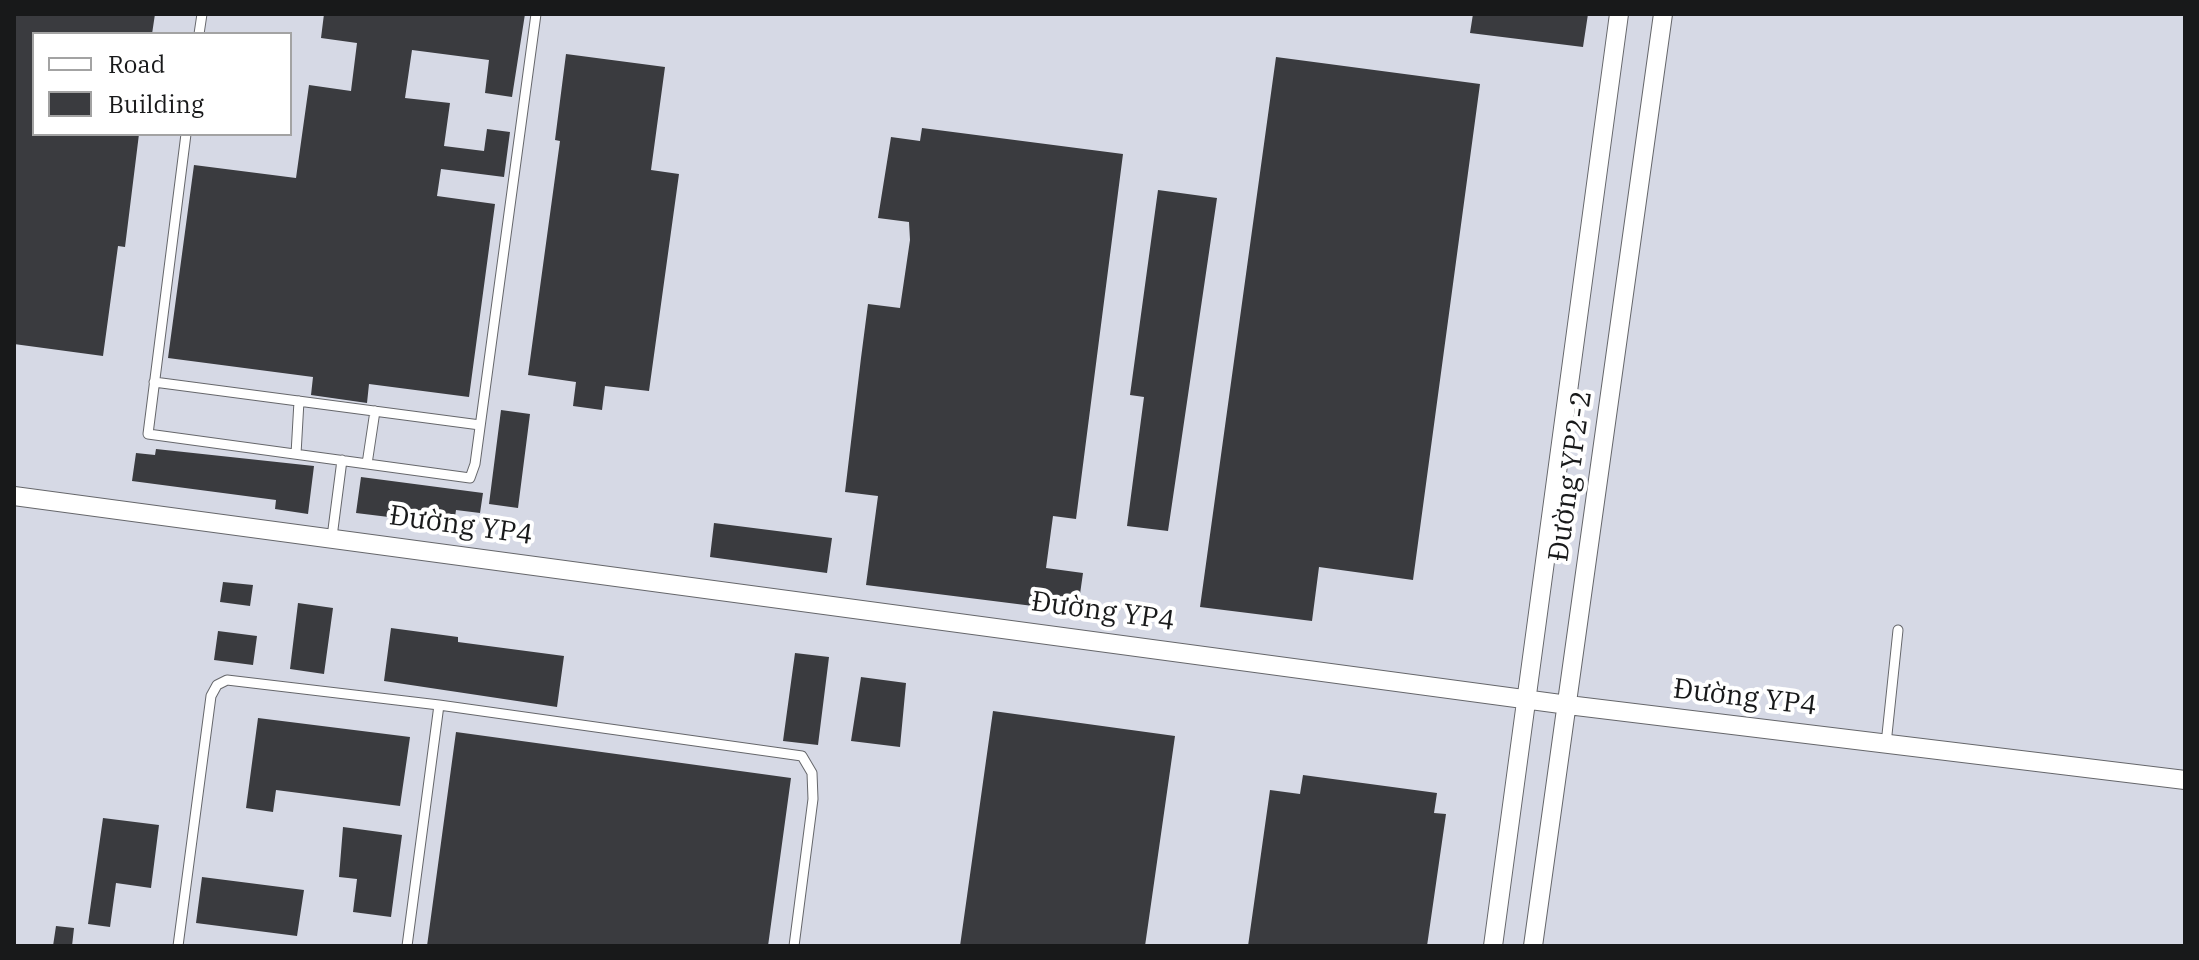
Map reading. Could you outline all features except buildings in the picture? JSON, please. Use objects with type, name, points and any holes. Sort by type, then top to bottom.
[{"type":"street","name":"Đường YP2-2","points":[[1493,946],[1619,14]]},
{"type":"street","name":"Đường YP2-2","points":[[1533,946],[1663,14]]},
{"type":"street","name":"Đường YP4","points":[[14,496],[1568,705],[2185,780]]},
{"type":"lane","points":[[186,136],[148,434],[470,478],[480,425],[536,14]]},
{"type":"lane","points":[[154,382],[480,425]]},
{"type":"lane","points":[[296,454],[299,401]]},
{"type":"lane","points":[[367,464],[375,411]]},
{"type":"lane","points":[[332,537],[342,460]]},
{"type":"lane","points":[[1886,744],[1898,630]]},
{"type":"lane","points":[[178,946],[211,696],[217,685],[227,680],[439,705],[802,756],[812,773],[813,799],[794,946]]},
{"type":"lane","points":[[407,946],[439,705]]},
{"type":"shaded area","points":[[14,14],[2185,14],[2185,946],[14,946]]}]
